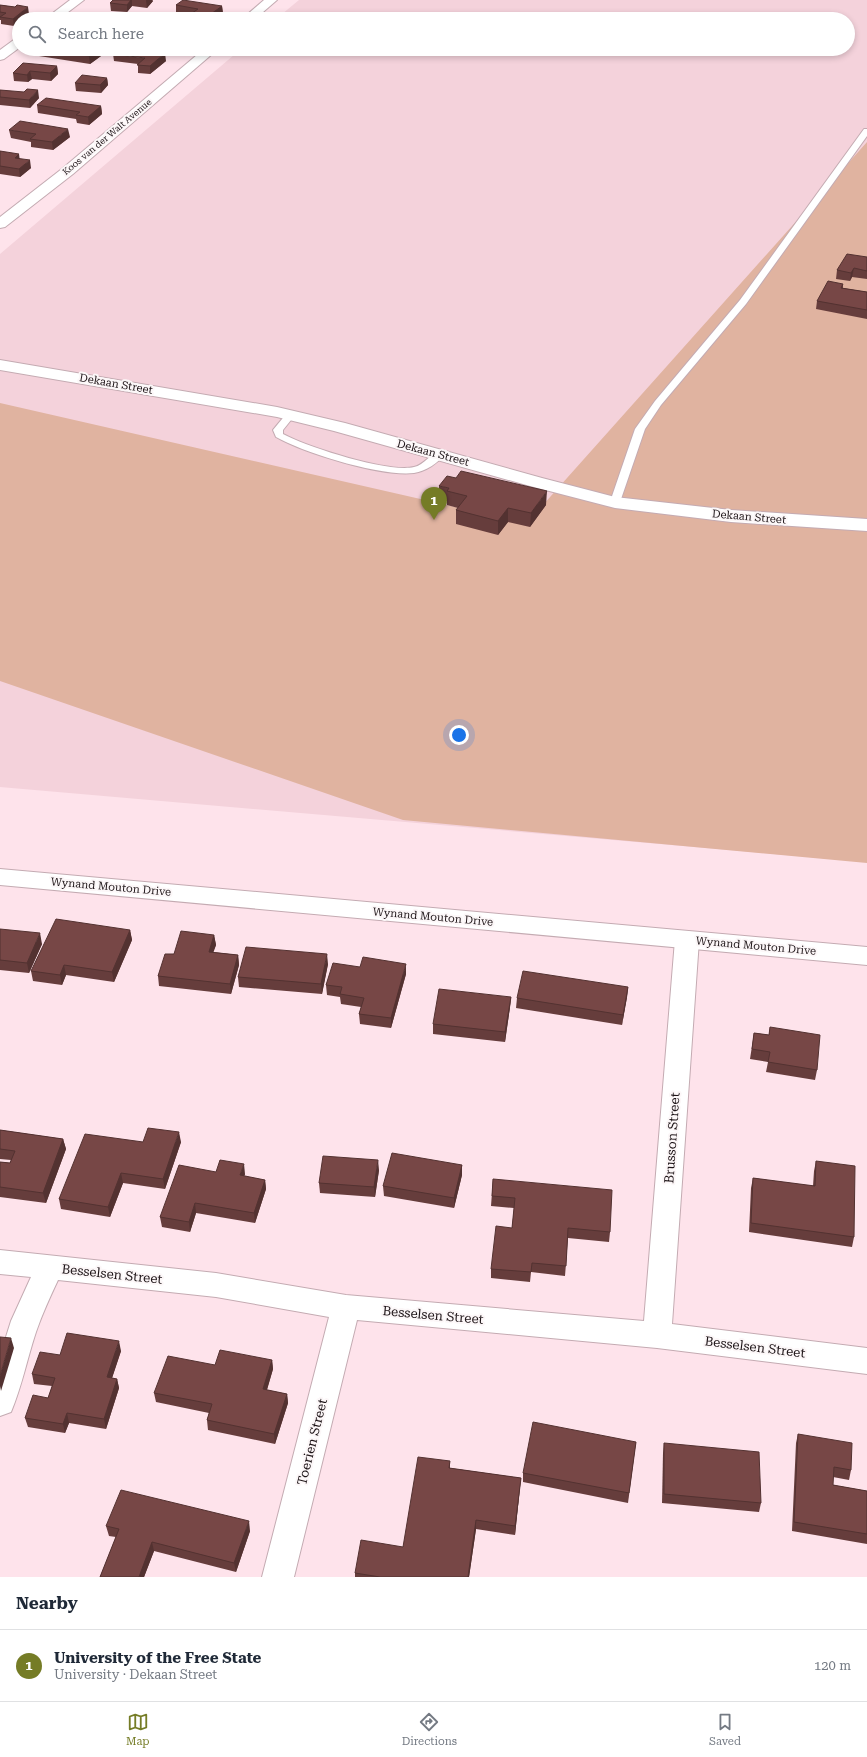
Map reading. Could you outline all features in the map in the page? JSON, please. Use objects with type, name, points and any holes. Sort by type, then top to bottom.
[{"type":"street","points":[[61,12],[78,0]]},
{"type":"street","points":[[252,1],[269,2]]},
{"type":"street","points":[[257,12],[269,2]]},
{"type":"street","points":[[0,38],[12,41]]},
{"type":"street","points":[[0,56],[12,47]]},
{"type":"street","name":"Koos van der Walt Avenue","points":[[0,224],[68,170],[204,56]]},
{"type":"street","name":"Dekaan Street","points":[[0,365],[192,396],[290,415],[615,502],[731,516],[867,525]]},
{"type":"street","name":"Wynand Mouton Drive","points":[[0,877],[867,956]]},
{"type":"street","name":"Brusson Street","points":[[657,1335],[687,940]]},
{"type":"street","name":"Besselsen Street","points":[[0,1262],[216,1285],[346,1307],[657,1335],[867,1361]]},
{"type":"street","points":[[0,1402],[13,1365],[19,1339],[50,1267]]},
{"type":"street","name":"Toerien Street","points":[[278,1577],[346,1307]]},
{"type":"lane","points":[[615,502],[640,429],[658,404],[743,302],[867,131]]},
{"type":"lane","points":[[290,415],[278,430],[279,435],[282,438],[386,470],[414,470],[423,467],[440,454]]},
{"type":"shaded area","points":[[299,0],[867,0],[867,862],[0,787],[0,254],[233,56],[855,56],[855,12],[284,12]]},
{"type":"shaded area","points":[[867,142],[867,863],[403,820],[0,681],[0,403],[473,511],[534,515]]},
{"type":"building","points":[[113,0],[131,0],[127,5],[110,3]]},
{"type":"building","points":[[183,0],[222,6],[214,12],[194,12],[198,9],[176,5]]},
{"type":"building","points":[[0,5],[15,7],[17,5],[28,7],[22,12],[12,12],[12,19],[0,17],[6,13],[0,12]]},
{"type":"building","points":[[129,56],[162,56],[150,66],[137,65],[145,58]]},
{"type":"building","points":[[23,63],[57,66],[50,73],[30,71],[27,75],[13,73]]},
{"type":"building","points":[[82,75],[107,78],[100,85],[75,83]]},
{"type":"building","points":[[27,89],[38,90],[29,100],[0,97],[0,90],[24,92]]},
{"type":"building","points":[[46,98],[101,106],[88,117],[76,115],[80,112],[37,105]]},
{"type":"building","points":[[20,121],[68,129],[52,142],[30,139],[36,134],[9,130]]},
{"type":"building","points":[[0,151],[19,154],[15,158],[30,160],[19,169],[0,166]]},
{"type":"building","points":[[847,254],[867,257],[867,271],[854,268],[851,273],[837,270]]},
{"type":"building","points":[[828,281],[843,284],[841,288],[867,292],[867,310],[817,301]]},
{"type":"building","points":[[461,471],[547,491],[531,513],[508,508],[498,521],[456,510],[467,496],[447,491],[449,488],[439,486],[447,476],[456,478]]},
{"type":"building","points":[[56,919],[130,930],[112,972],[64,965],[60,975],[31,971]]},
{"type":"building","points":[[0,929],[40,933],[27,963],[0,960]]},
{"type":"building","points":[[181,931],[214,935],[209,952],[238,955],[230,984],[158,976],[165,954],[174,954]]},
{"type":"building","points":[[246,947],[327,954],[321,984],[238,977]]},
{"type":"building","points":[[363,957],[406,964],[391,1018],[359,1014],[364,998],[340,994],[342,987],[326,985],[333,963],[360,967]]},
{"type":"building","points":[[523,971],[628,987],[623,1015],[517,998]]},
{"type":"building","points":[[439,989],[511,997],[505,1032],[433,1024]]},
{"type":"building","points":[[770,1027],[820,1035],[817,1070],[768,1062],[770,1052],[752,1049],[754,1033],[769,1035]]},
{"type":"building","points":[[148,1128],[179,1132],[163,1179],[121,1173],[108,1207],[59,1199],[85,1134],[143,1142]]},
{"type":"building","points":[[0,1130],[63,1139],[43,1193],[0,1187],[0,1162],[10,1163],[15,1151],[0,1149]]},
{"type":"building","points":[[392,1153],[462,1165],[454,1198],[383,1186]]},
{"type":"building","points":[[323,1156],[378,1160],[374,1187],[319,1183]]},
{"type":"building","points":[[220,1160],[244,1164],[240,1175],[265,1180],[254,1213],[195,1203],[189,1222],[160,1217],[179,1165],[216,1172]]},
{"type":"building","points":[[816,1161],[855,1166],[854,1237],[751,1223],[753,1178],[815,1186]]},
{"type":"building","points":[[493,1179],[612,1190],[610,1232],[568,1228],[566,1266],[532,1263],[531,1272],[491,1269],[496,1226],[512,1228],[515,1198],[492,1196]]},
{"type":"building","points":[[67,1333],[119,1341],[107,1377],[117,1379],[104,1419],[67,1413],[63,1424],[25,1418],[33,1395],[48,1398],[55,1378],[32,1374],[40,1352],[60,1355]]},
{"type":"building","points":[[0,1337],[11,1338],[0,1376]]},
{"type":"building","points":[[220,1350],[272,1360],[263,1389],[287,1394],[274,1434],[207,1420],[212,1404],[154,1393],[168,1356],[215,1365]]},
{"type":"building","points":[[533,1422],[636,1442],[629,1493],[523,1473]]},
{"type":"building","points":[[798,1434],[852,1443],[851,1470],[834,1467],[833,1485],[867,1491],[867,1534],[794,1522]]},
{"type":"building","points":[[664,1443],[759,1452],[761,1503],[664,1494]]},
{"type":"building","points":[[418,1457],[450,1461],[449,1468],[521,1478],[515,1526],[476,1520],[468,1577],[380,1577],[355,1573],[361,1540],[403,1547]]},
{"type":"building","points":[[121,1490],[249,1521],[234,1563],[152,1542],[139,1577],[100,1577],[119,1529],[106,1526]]},
{"type":"place","name":"University of the Free State","points":[[434,520]]}]
